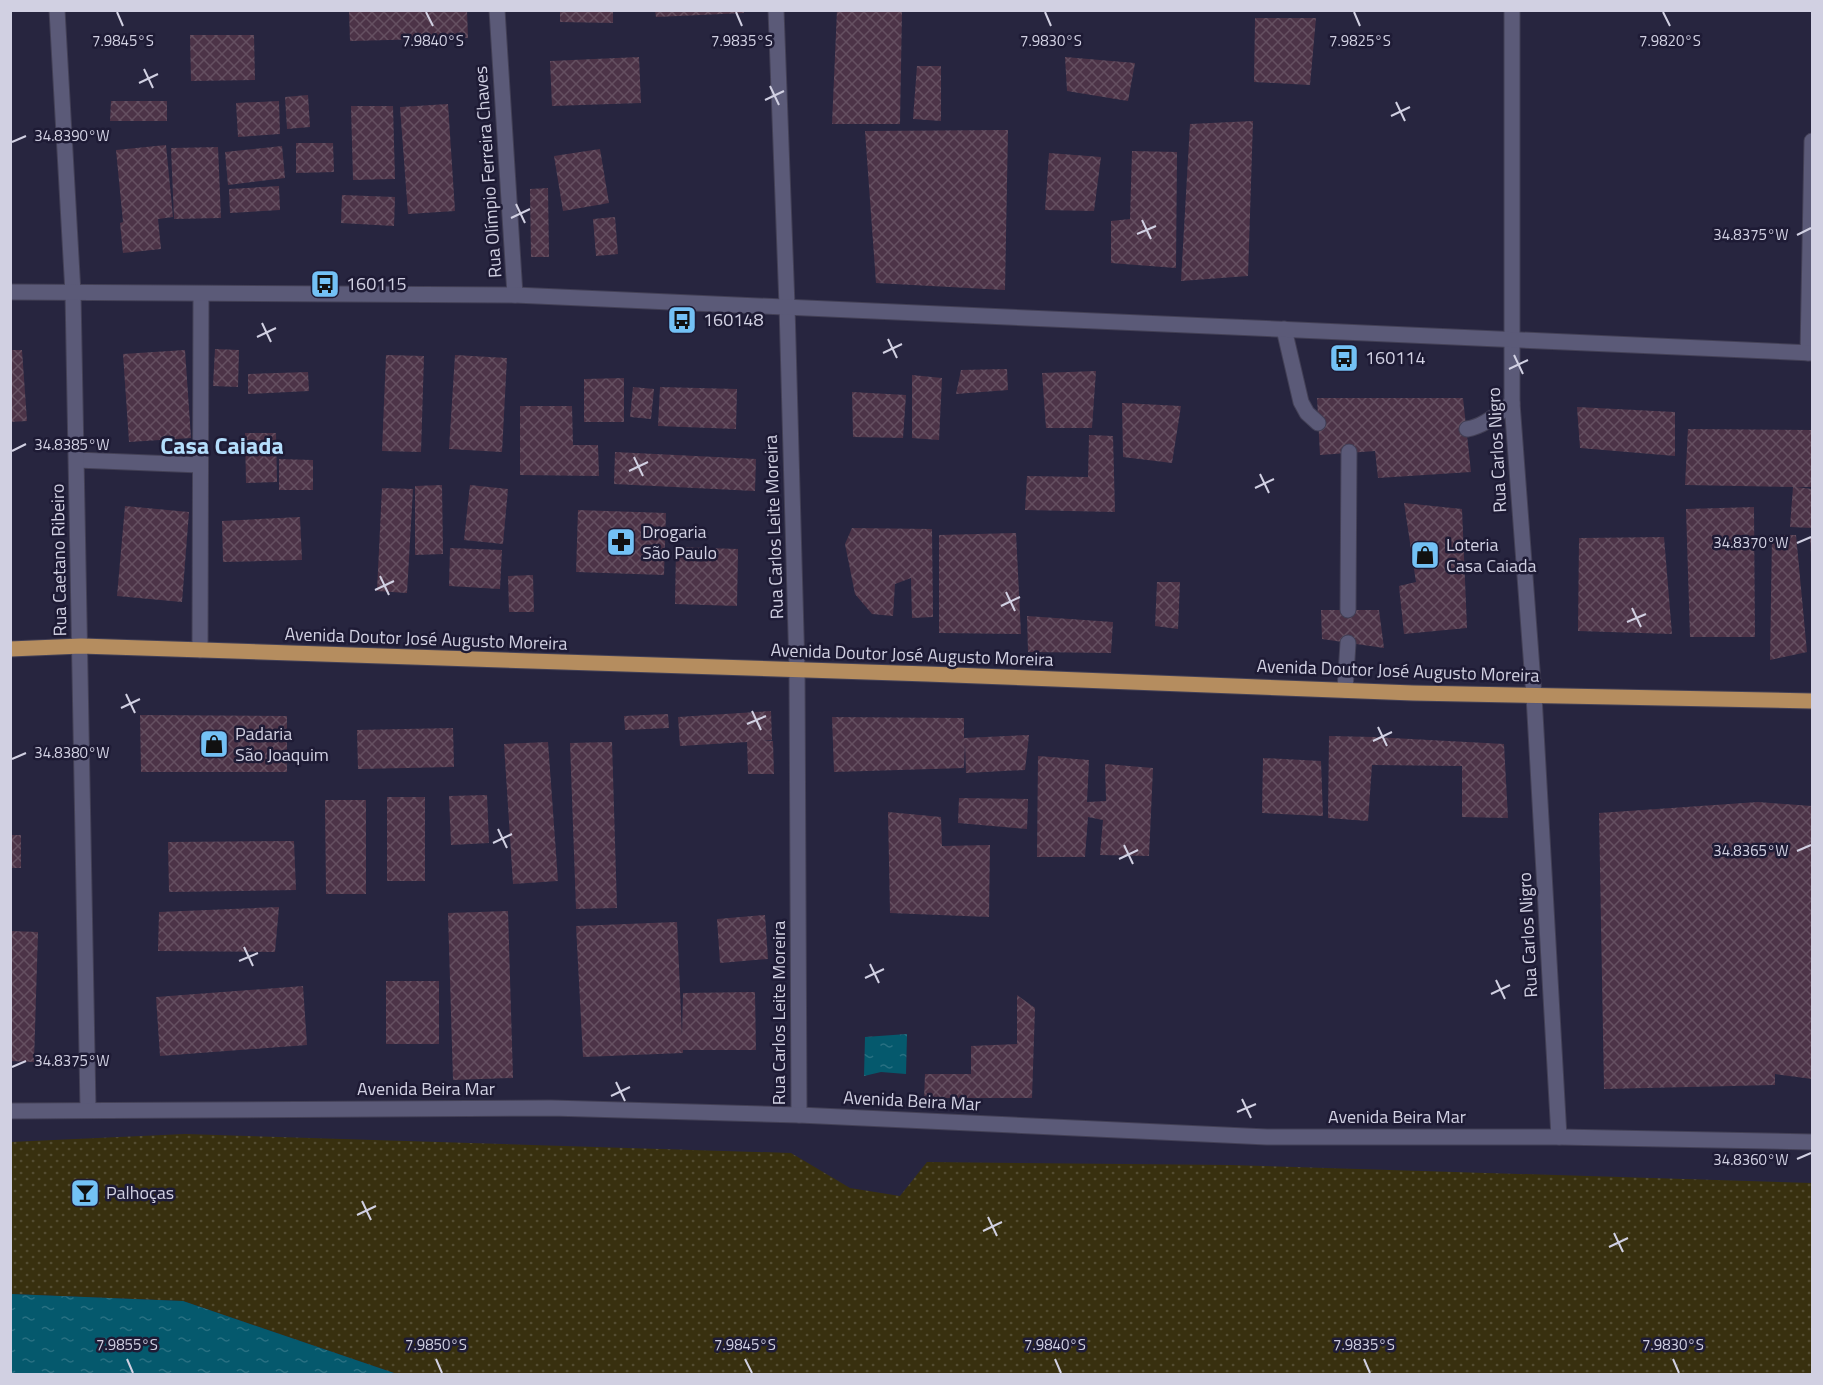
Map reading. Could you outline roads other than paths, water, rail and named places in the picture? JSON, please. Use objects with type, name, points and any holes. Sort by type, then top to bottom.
[{"type":"main road","name":"Avenida Doutor José Augusto Moreira","points":[[10,649],[81,646],[1345,690],[1812,701]]},
{"type":"street","name":"Rua Caetano Ribeiro","points":[[57,10],[73,293],[88,1109]]},
{"type":"street","name":"Rua Olímpio Ferreira Chaves","points":[[497,10],[515,295]]},
{"type":"street","name":"Rua Carlos Leite Moreira","points":[[776,10],[797,670],[799,1115]]},
{"type":"street","name":"Rua Carlos Nigro","points":[[1512,10],[1512,403],[1534,696],[1559,1137]]},
{"type":"street","points":[[10,292],[515,295],[1810,353],[1812,141]]},
{"type":"street","points":[[200,650],[201,294]]},
{"type":"street","points":[[1284,329],[1301,402],[1306,413],[1317,423]]},
{"type":"street","points":[[1467,429],[1484,423],[1512,403]]},
{"type":"street","points":[[1348,610],[1349,452]]},
{"type":"street","points":[[77,460],[200,465]]},
{"type":"street","points":[[1345,690],[1348,643]]},
{"type":"street","name":"Avenida Beira Mar","points":[[10,1111],[551,1108],[799,1115],[1267,1137],[1559,1137],[1812,1142]]},
{"type":"water","points":[[907,1034],[906,1074],[881,1072],[864,1076],[865,1037]]},
{"type":"water","points":[[11,1294],[183,1301],[397,1374],[11,1374]]},
{"type":"place","name":"160115","points":[[325,284]]},
{"type":"place","name":"160148","points":[[682,320]]},
{"type":"place","name":"160114","points":[[1344,358]]},
{"type":"place","name":"Drogaria São Paulo","points":[[621,542]]},
{"type":"place","name":"Loteria Casa Caiada","points":[[1425,555]]},
{"type":"place","name":"Padaria São Joaquim","points":[[214,744]]},
{"type":"place","name":"Palhoças","points":[[85,1193]]},
{"type":"district","name":"Casa Caiada","points":[[222,446]]}]
